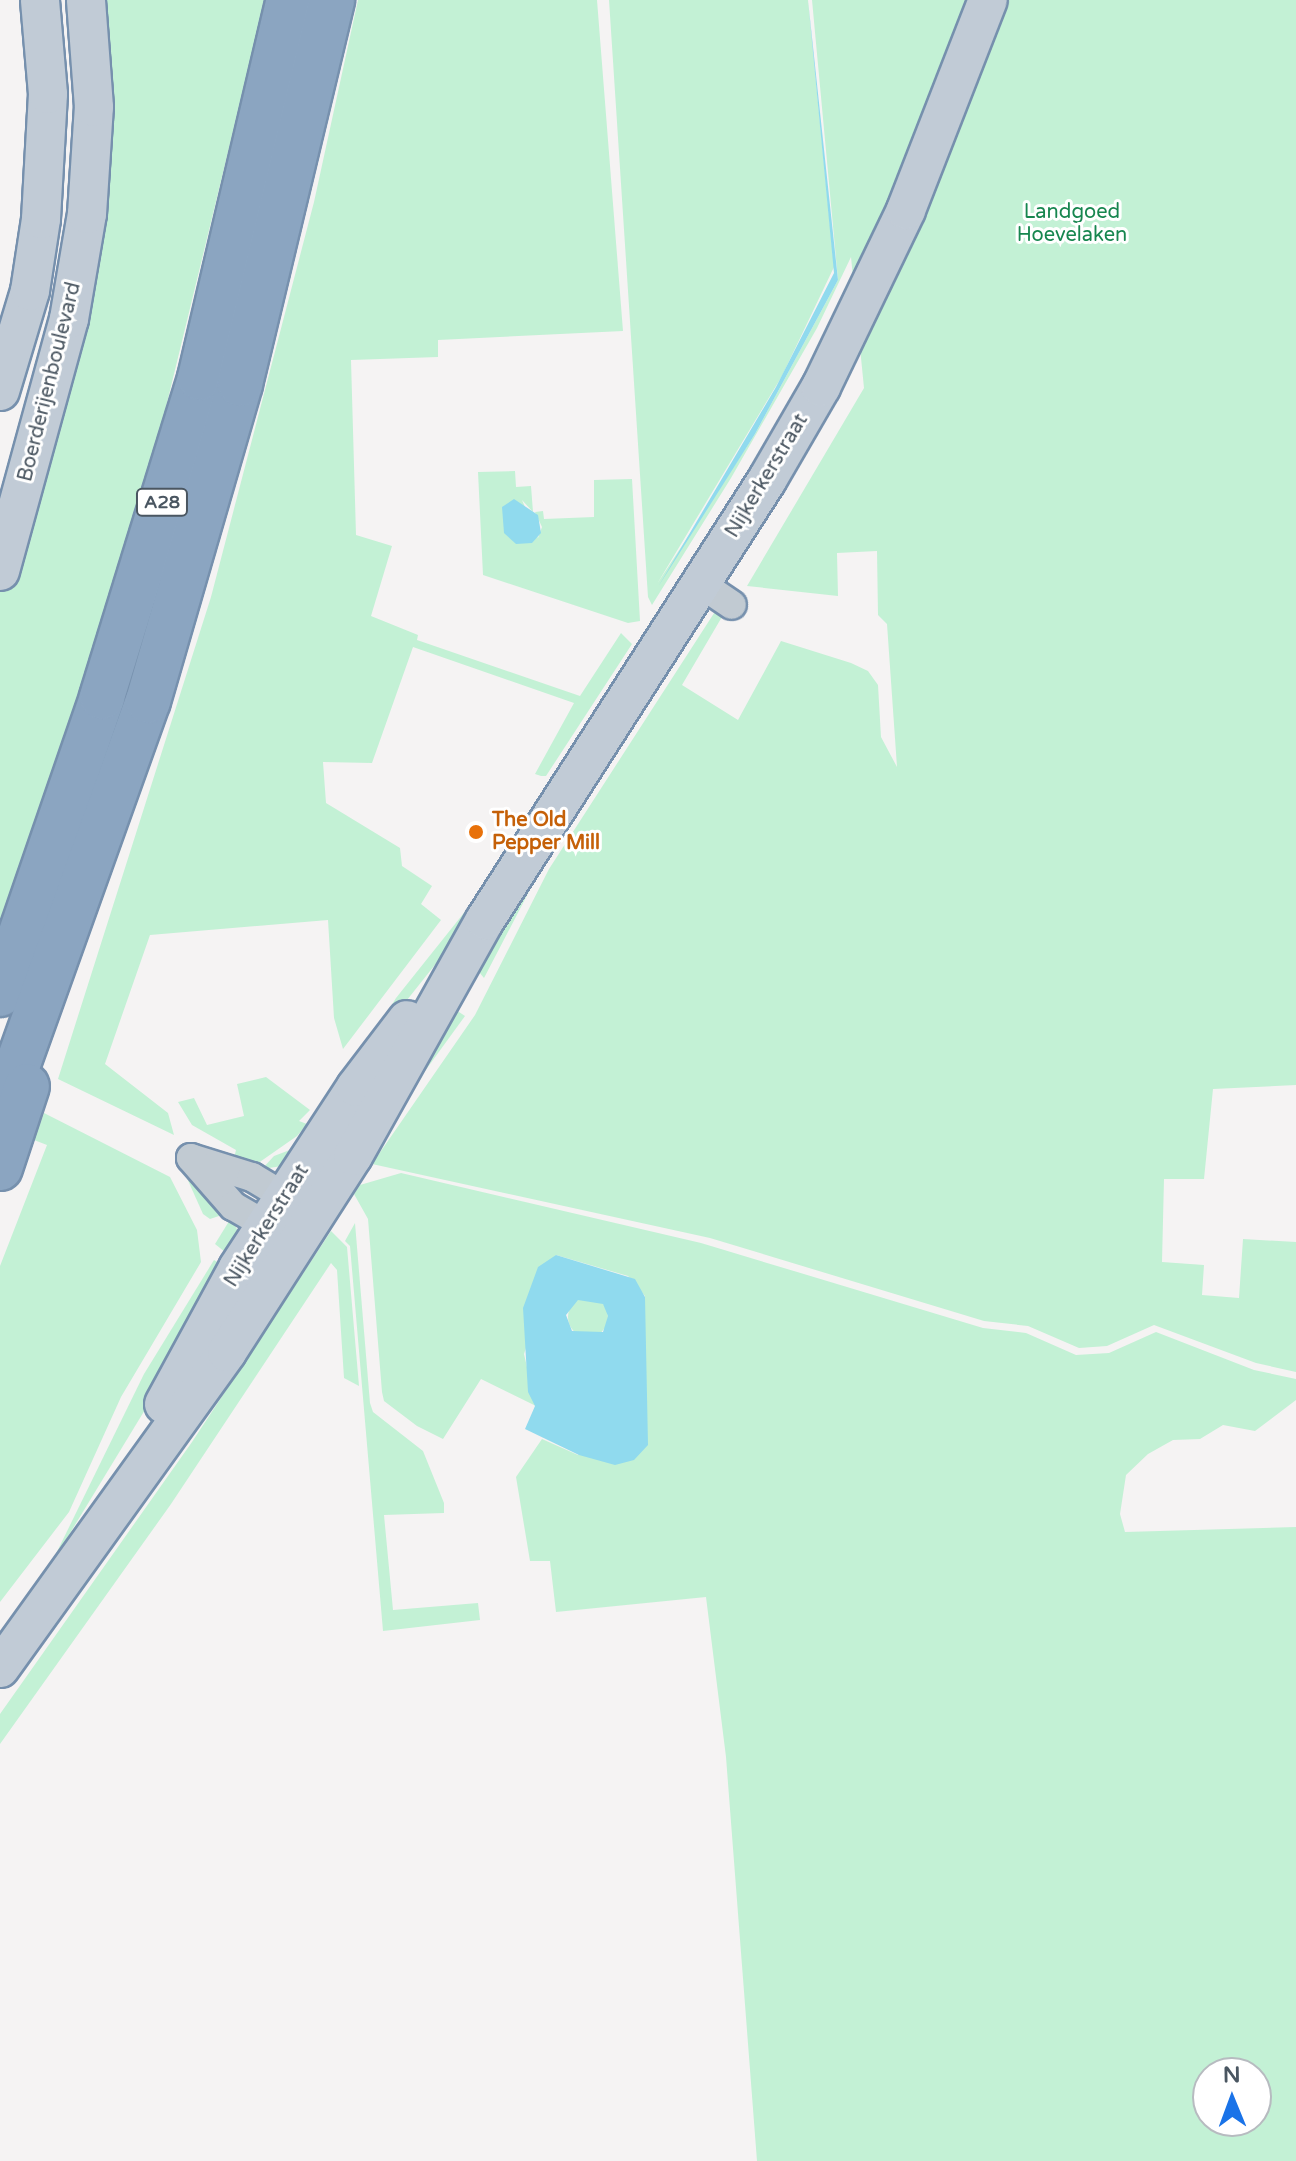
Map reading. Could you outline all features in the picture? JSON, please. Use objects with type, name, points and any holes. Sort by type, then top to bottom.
[{"type":"highway","name":"A28","points":[[0,994],[102,697],[200,378],[289,0]]},
{"type":"highway","name":"A28","points":[[0,1114],[53,975],[148,701],[240,384],[332,0]]},
{"type":"highway","name":"A28","points":[[0,1168],[20,1118],[53,975]]},
{"type":"main road","name":"Boerderijenboulevard","points":[[0,391],[30,291],[41,219],[48,94],[40,0]]},
{"type":"main road","name":"Boerderijenboulevard","points":[[0,571],[69,319],[87,214],[94,107],[86,0]]},
{"type":"main road","name":"Nijkerkerstraat","points":[[80,1552],[275,1210],[356,1087],[485,920],[716,595],[906,210],[988,0]]},
{"type":"main road","name":"Nijkerkerstraat","points":[[0,1668],[80,1552],[227,1352],[303,1229],[353,1156],[485,920]]},
{"type":"street","points":[[275,1210],[303,1229]]},
{"type":"green space","points":[[91,0],[265,0],[157,444],[98,648],[0,932],[0,584],[56,393]]},
{"type":"green space","points":[[358,0],[597,0],[623,331],[438,340],[438,357],[351,360],[356,535],[392,546],[371,616],[418,635],[417,640],[580,696],[621,633],[632,644],[546,776],[535,774],[574,703],[413,647],[372,763],[323,762],[326,803],[400,848],[402,866],[432,886],[421,904],[441,920],[343,1049],[334,1018],[328,920],[150,935],[105,1064],[168,1113],[174,1135],[58,1079],[211,597],[314,202]]},
{"type":"green space","name":"Landgoed Hoevelaken","points":[[609,0],[808,0],[834,267],[782,376],[657,584],[755,434],[838,280],[812,0],[1296,0],[1296,1085],[1213,1089],[1204,1179],[1164,1179],[1162,1262],[1204,1265],[1202,1295],[1239,1298],[1243,1239],[1296,1242],[1296,1372],[1256,1363],[1154,1325],[1107,1346],[1079,1348],[1028,1326],[984,1321],[710,1238],[372,1164],[475,1015],[549,869],[718,607],[726,610],[682,685],[738,720],[781,641],[851,663],[868,671],[878,685],[881,737],[897,767],[887,624],[878,615],[877,551],[837,553],[838,596],[747,586],[864,388],[851,257],[817,328],[731,478],[652,605],[648,597]]},
{"type":"green space","points":[[515,471],[516,487],[531,486],[533,512],[522,500],[538,538],[542,527],[535,512],[543,511],[544,519],[594,517],[594,480],[632,479],[640,621],[628,623],[483,575],[478,472]]},
{"type":"green space","points":[[702,606],[710,606],[548,855],[484,978],[479,972],[491,943]]},
{"type":"green space","points":[[527,819],[532,824],[465,927],[353,1068],[396,998],[475,899]]},
{"type":"green space","points":[[456,1010],[465,1016],[393,1115]]},
{"type":"green space","points":[[266,1077],[310,1110],[299,1121],[307,1124],[297,1136],[251,1168],[233,1162],[236,1150],[192,1125],[178,1102],[194,1098],[207,1125],[244,1116],[237,1084]]},
{"type":"green space","points":[[44,1113],[170,1177],[197,1230],[201,1262],[121,1397],[69,1512],[0,1602],[0,1266],[47,1145],[34,1140]]},
{"type":"green space","points":[[295,1148],[289,1165],[262,1169],[274,1156]]},
{"type":"green space","points":[[401,1173],[701,1243],[983,1328],[1026,1333],[1076,1355],[1109,1353],[1156,1332],[1254,1370],[1296,1379],[1296,1400],[1255,1431],[1223,1425],[1200,1439],[1173,1440],[1148,1454],[1126,1475],[1120,1514],[1125,1532],[1296,1527],[1296,2161],[757,2161],[726,1757],[706,1597],[556,1612],[550,1561],[530,1561],[516,1477],[542,1439],[578,1455],[643,1364],[645,1296],[628,1276],[556,1255],[524,1354],[536,1406],[481,1379],[443,1439],[417,1426],[384,1401],[368,1219],[354,1194],[360,1185]]},
{"type":"green space","points":[[186,1176],[225,1211],[222,1215],[210,1219],[203,1214]]},
{"type":"green space","points":[[231,1218],[241,1237],[235,1260],[215,1244]]},
{"type":"green space","points":[[355,1223],[370,1403],[373,1412],[423,1451],[444,1503],[444,1513],[384,1515],[393,1610],[478,1603],[480,1620],[383,1631],[350,1246],[345,1241]]},
{"type":"green space","points":[[331,1231],[347,1247],[359,1386],[344,1378],[337,1270],[331,1263],[171,1504],[0,1744],[0,1714],[192,1442]]},
{"type":"green space","points":[[214,1260],[230,1270],[50,1566],[144,1374]]},
{"type":"green space","points":[[588,1297],[602,1303],[608,1317],[602,1331],[588,1337],[574,1331],[568,1317],[574,1303]]},
{"type":"water","points":[[808,0],[838,280],[755,434],[658,587],[776,387],[834,273]]},
{"type":"water","points":[[514,499],[538,515],[541,533],[532,543],[516,544],[504,533],[502,507]]},
{"type":"water","points":[[556,1255],[635,1279],[645,1297],[648,1445],[634,1460],[615,1465],[579,1455],[525,1429],[535,1406],[528,1392],[523,1308],[538,1267]],"holes":[[[578,1300],[603,1304],[608,1316],[603,1332],[572,1331],[566,1315]]]},
{"type":"place","name":"The Old Pepper Mill","points":[[476,832]]}]
